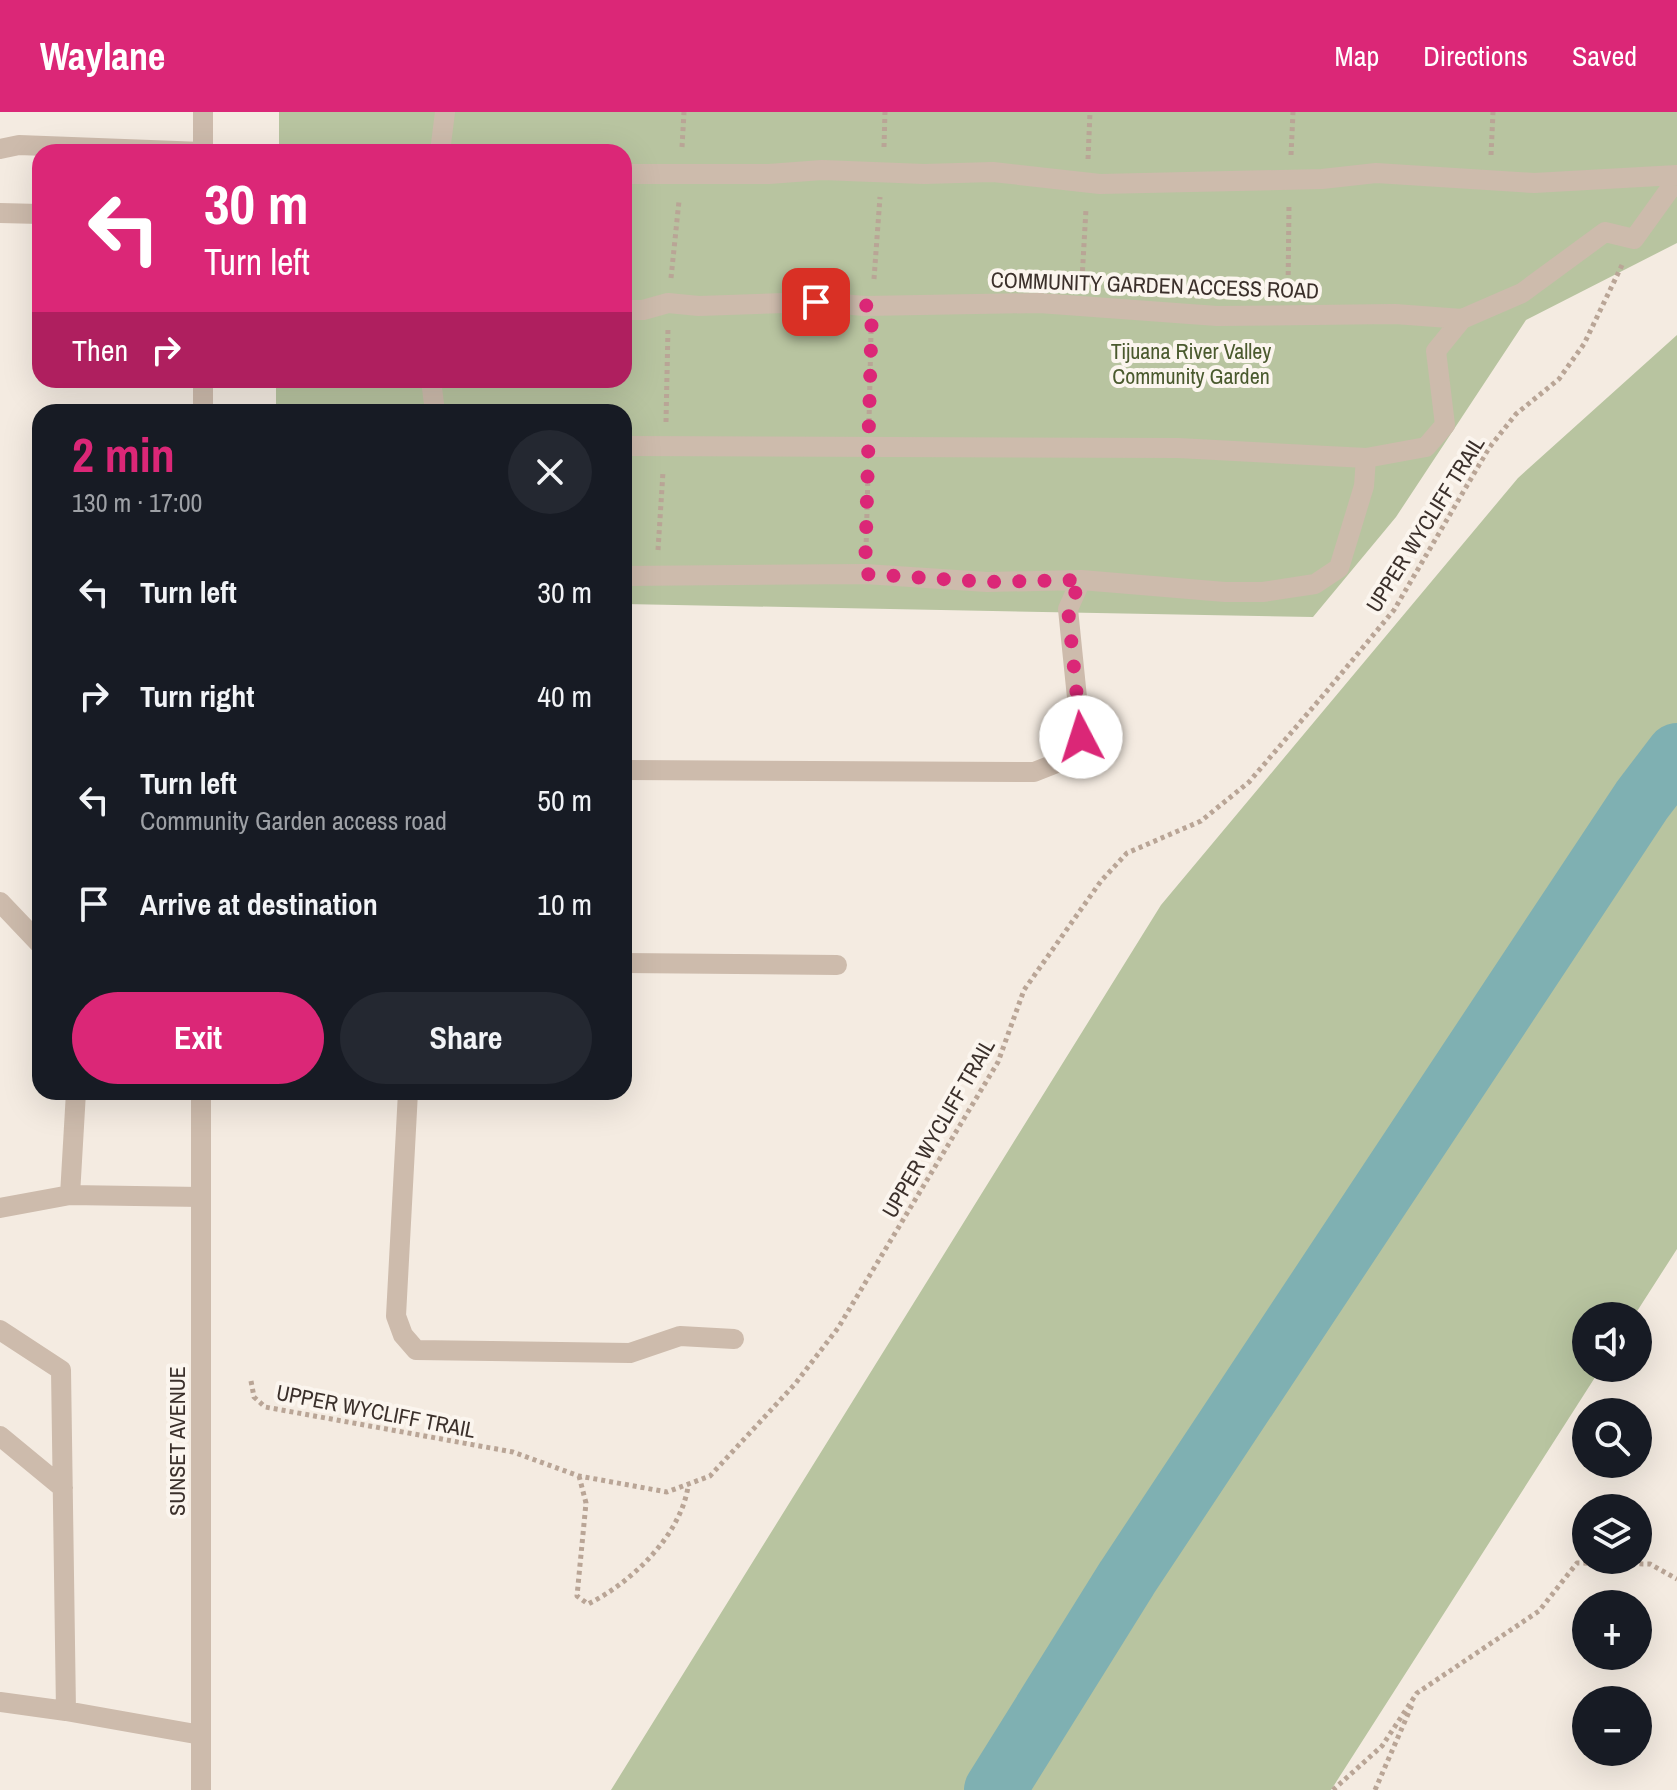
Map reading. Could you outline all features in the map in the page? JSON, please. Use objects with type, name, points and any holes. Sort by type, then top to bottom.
[{"type":"street","points":[[203,112],[203,144]]},
{"type":"street","points":[[441,144],[445,112]]},
{"type":"street","points":[[0,149],[32,145]]},
{"type":"street","points":[[632,174],[993,172],[1100,184],[1289,180],[1376,173],[1534,183],[1590,177],[1677,177]]},
{"type":"street","points":[[1634,239],[1677,177]]},
{"type":"street","points":[[0,213],[32,214]]},
{"type":"street","name":"COMMUNITY GARDEN ACCESS ROAD","points":[[632,310],[668,303],[699,306],[816,302],[872,306],[1039,303],[1217,316],[1395,314],[1462,319],[1522,293],[1605,232],[1634,239]]},
{"type":"street","points":[[632,446],[1178,448],[1366,458],[1426,447],[1445,425],[1436,351],[1462,319]]},
{"type":"street","points":[[632,576],[865,574],[987,582],[1081,580],[1225,592],[1263,592],[1315,584],[1339,568],[1364,486],[1366,458]]},
{"type":"street","points":[[632,770],[1034,772],[1072,757],[1081,737],[1068,609],[1081,580]]},
{"type":"street","points":[[0,902],[32,936]]},
{"type":"street","points":[[632,963],[837,965]]},
{"type":"street","points":[[70,1195],[76,1100]]},
{"type":"street","name":"SUNSET AVENUE","points":[[201,1100],[201,1790]]},
{"type":"street","points":[[408,1100],[396,1316],[403,1335],[416,1350],[630,1353],[680,1336],[734,1339]]},
{"type":"street","points":[[0,1208],[70,1195],[201,1197]]},
{"type":"street","points":[[0,1330],[61,1370],[66,1711]]},
{"type":"street","points":[[2,1445],[63,1488]]},
{"type":"street","points":[[0,1702],[201,1735]]},
{"type":"path","points":[[656,575],[665,447],[668,303],[684,112]]},
{"type":"path","points":[[865,574],[872,306],[885,112]]},
{"type":"path","points":[[1287,316],[1293,112]]},
{"type":"path","points":[[1491,180],[1493,112]]},
{"type":"path","name":"UPPER WYCLIFF TRAIL","points":[[251,1381],[254,1397],[265,1407],[513,1452],[579,1476],[667,1492],[710,1476],[795,1384],[838,1328],[998,1062],[1024,990],[1101,881],[1127,853],[1201,821],[1249,782],[1394,610],[1489,448],[1516,414],[1559,379],[1584,344],[1634,239]]},
{"type":"path","points":[[579,1476],[586,1503],[577,1596],[588,1604],[614,1592],[670,1533],[686,1501],[688,1486]]},
{"type":"path","points":[[1333,1790],[1382,1746],[1417,1693],[1539,1611],[1577,1563],[1650,1564],[1677,1579]]},
{"type":"path","points":[[1375,1790],[1417,1693]]},
{"type":"green space","name":"Tijuana River Valley Community Garden","points":[[279,112],[1677,112],[1677,243],[1526,320],[1396,517],[1313,617],[632,604],[632,404],[276,404],[276,388],[632,388],[632,144],[279,144]]},
{"type":"green space","points":[[1677,335],[1677,1249],[1643,1302],[1572,1302],[1572,1382],[1592,1382],[1582,1398],[1572,1398],[1572,1413],[1331,1790],[611,1790],[1161,905],[1518,478]]},
{"type":"waterway","points":[[995,1790],[1127,1578],[1642,800],[1677,754]]},
{"type":"route","points":[[816,302],[872,306],[865,574],[987,582],[1081,580],[1068,609],[1081,737]]}]
